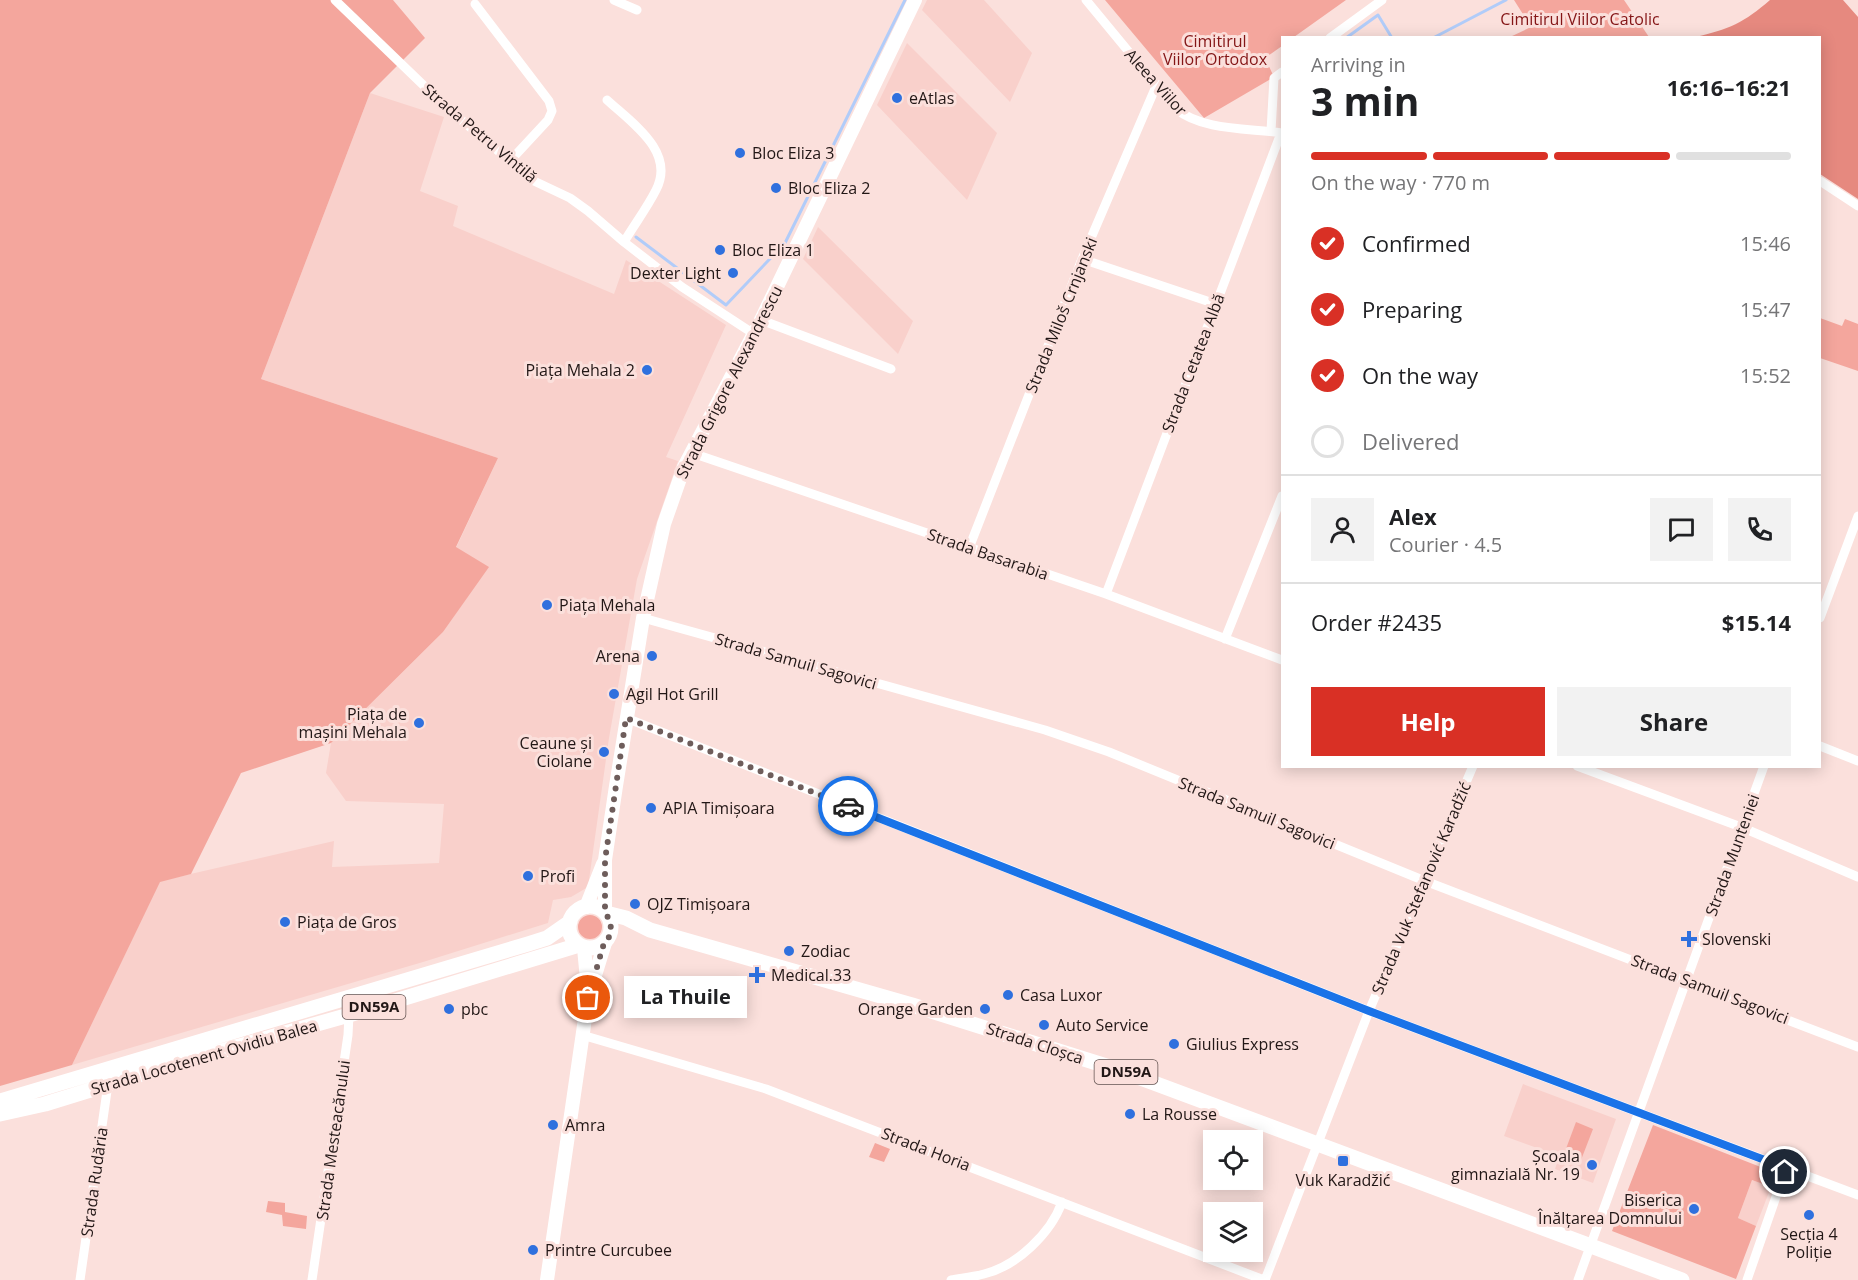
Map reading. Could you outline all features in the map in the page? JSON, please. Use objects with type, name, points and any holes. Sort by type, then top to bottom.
[{"type":"main road","name":"DN59A","points":[[570,921],[577,911],[586,907],[594,907],[605,913]]},
{"type":"main road","name":"Strada Cloșca","points":[[605,913],[626,918],[650,930],[872,993],[1119,1070],[1682,1280]]},
{"type":"main road","points":[[605,913],[611,925],[607,940]]},
{"type":"main road","points":[[570,921],[570,933],[581,946]]},
{"type":"main road","name":"Strada Locotenent Ovidiu Balea","points":[[0,1114],[45,1104],[347,1008],[547,938],[570,921]]},
{"type":"main road","name":"Strada Cloșca","points":[[607,940],[618,932],[650,930]]},
{"type":"main road","name":"DN59A","points":[[581,946],[593,948],[607,940]]},
{"type":"main road","name":"Strada Locotenent Ovidiu Balea","points":[[0,1101],[581,946]]},
{"type":"street","name":"Strada Petru Vintilă","points":[[335,0],[446,107],[534,181],[570,198],[682,287],[754,334]]},
{"type":"street","points":[[614,0],[637,10]]},
{"type":"street","name":"Strada Grigore Alexandrescu","points":[[605,913],[605,860],[626,718],[643,618],[664,524],[684,467],[761,320],[915,0]]},
{"type":"street","name":"Aleea Viilor","points":[[1086,0],[1176,109],[1195,121],[1278,132]]},
{"type":"street","points":[[1333,36],[1382,0]]},
{"type":"street","points":[[475,4],[549,102],[552,111],[548,120],[510,161]]},
{"type":"street","name":"Strada Cetatea Albă","points":[[1106,594],[1216,304],[1278,132],[1274,78],[1281,73]]},
{"type":"street","name":"Strada Miloš Crnjanski","points":[[969,548],[1082,260],[1157,84]]},
{"type":"street","points":[[607,100],[636,126],[653,146],[660,158],[662,172],[657,189],[624,242]]},
{"type":"street","points":[[1821,182],[1858,206]]},
{"type":"street","points":[[1082,260],[1216,304]]},
{"type":"street","points":[[761,320],[891,369]]},
{"type":"street","name":"Strada Basarabia","points":[[692,453],[1106,594],[1281,660]]},
{"type":"street","points":[[1225,639],[1281,499]]},
{"type":"street","points":[[1821,615],[1858,516]]},
{"type":"street","points":[[1847,545],[1858,549]]},
{"type":"street","name":"Strada Samuil Sagovici","points":[[643,618],[1045,730],[1109,752],[1425,881],[1858,1047]]},
{"type":"street","points":[[626,718],[1369,1011],[1858,1195]]},
{"type":"street","points":[[1821,746],[1858,761]]},
{"type":"street","name":"Strada Vuk Stefanović Karadžić","points":[[1264,1280],[1369,1011],[1472,768]]},
{"type":"street","points":[[1582,768],[1741,827],[1858,877]]},
{"type":"street","name":"Strada Munteniei","points":[[1578,1280],[1763,768]]},
{"type":"street","name":"Strada Grigore Alexandrescu","points":[[586,907],[605,860]]},
{"type":"street","points":[[547,1280],[588,998],[607,940]]},
{"type":"street","points":[[581,946],[588,998]]},
{"type":"street","name":"Strada Mesteacănului","points":[[312,1280],[340,1094],[347,1008]]},
{"type":"street","name":"Strada Horia","points":[[582,1035],[766,1089],[1264,1280]]},
{"type":"street","name":"Strada Rudăria","points":[[80,1280],[108,1084]]},
{"type":"street","points":[[1747,1280],[1786,1168]]},
{"type":"street","points":[[951,1280],[986,1274],[1006,1265],[1041,1236],[1057,1216],[1062,1202]]},
{"type":"shaded area","points":[[927,0],[984,0],[1032,53],[1010,102],[922,10]]},
{"type":"shaded area","points":[[1770,0],[1843,0],[1858,17],[1858,199],[1821,175],[1821,36],[1699,36],[1736,24]]},
{"type":"shaded area","points":[[907,43],[997,133],[967,200],[877,105]]},
{"type":"shaded area","points":[[370,93],[444,117],[420,191],[458,206],[453,226],[614,294],[626,260],[726,325],[666,457],[678,461],[637,579],[609,738],[588,887],[571,897],[553,900],[548,923],[72,1065],[160,881],[334,841],[332,867],[439,863],[444,804],[346,801],[326,773],[331,743],[443,632],[488,567],[456,548],[498,458],[261,379]]},
{"type":"shaded area","points":[[818,227],[913,321],[898,354],[803,259]]},
{"type":"shaded area","points":[[1523,1084],[1616,1119],[1593,1183],[1555,1169],[1559,1156],[1504,1136]]},
{"type":"shaded area","points":[[1752,1180],[1771,1187],[1756,1226],[1738,1218]]},
{"type":"green space","points":[[0,0],[393,0],[425,38],[370,93],[261,379],[498,458],[456,547],[489,567],[443,632],[331,743],[241,773],[191,874],[160,882],[72,1065],[0,1086]]},
{"type":"green space","name":"Cimitirul Viilor Ortodox","points":[[1105,0],[1346,0],[1295,36],[1281,36],[1281,47],[1265,58],[1274,77],[1204,118]]},
{"type":"green space","name":"Cimitirul Viilor Catolic","points":[[1514,0],[1624,0],[1648,36],[1512,36],[1531,27]]},
{"type":"green space","points":[[1821,318],[1842,326],[1845,319],[1858,324],[1858,371],[1821,358]]},
{"type":"green space","points":[[590,915],[599,918],[602,927],[599,936],[590,939],[581,936],[578,927],[581,918]]},
{"type":"green space","points":[[1576,1122],[1593,1129],[1581,1160],[1564,1154]]},
{"type":"green space","points":[[1653,1125],[1776,1173],[1771,1187],[1752,1180],[1738,1218],[1756,1226],[1736,1279],[1612,1231]]},
{"type":"green space","points":[[875,1143],[890,1149],[884,1162],[869,1157]]},
{"type":"green space","points":[[268,1201],[285,1203],[285,1212],[307,1216],[306,1229],[283,1226],[282,1215],[266,1212]]},
{"type":"waterway","points":[[636,237],[726,305],[785,243],[905,0]]},
{"type":"waterway","points":[[1437,36],[1506,0]]},
{"type":"waterway","points":[[1349,36],[1378,15],[1391,36]]},
{"type":"way so far","points":[[588,998],[604,943],[611,929],[605,912],[605,860],[626,718],[848,806]]},
{"type":"place","name":"eAtlas","points":[[897,98]]},
{"type":"place","name":"Bloc Eliza 3","points":[[740,153]]},
{"type":"place","name":"Bloc Eliza 2","points":[[776,188]]},
{"type":"place","name":"Bloc Eliza 1","points":[[720,250]]},
{"type":"place","name":"Dexter Light","points":[[733,273]]},
{"type":"place","name":"Piața Mehala 2","points":[[647,370]]},
{"type":"place","name":"Piața Mehala","points":[[547,605]]},
{"type":"place","name":"Arena","points":[[652,656]]},
{"type":"place","name":"Agil Hot Grill","points":[[614,694]]},
{"type":"place","name":"Piața de mașini Mehala","points":[[419,723]]},
{"type":"place","name":"Ceaune și Ciolane","points":[[604,752]]},
{"type":"place","name":"APIA Timișoara","points":[[651,808]]},
{"type":"place","name":"Profi","points":[[528,876]]},
{"type":"place","name":"OJZ Timișoara","points":[[635,904]]},
{"type":"place","name":"Piața de Gros","points":[[285,922]]},
{"type":"place","name":"Slovenski","points":[[1689,939]]},
{"type":"place","name":"Zodiac","points":[[789,951]]},
{"type":"place","name":"Medical.33","points":[[757,975]]},
{"type":"place","name":"Casa Luxor","points":[[1008,995]]},
{"type":"place","name":"La Thuile","points":[[588,998]]},
{"type":"place","name":"pbc","points":[[449,1009]]},
{"type":"place","name":"Orange Garden","points":[[985,1009]]},
{"type":"place","name":"Auto Service","points":[[1044,1025]]},
{"type":"place","name":"Giulius Express","points":[[1174,1044]]},
{"type":"place","name":"La Rousse","points":[[1130,1114]]},
{"type":"place","name":"Amra","points":[[553,1125]]},
{"type":"place","name":"Vuk Karadžić","points":[[1343,1161]]},
{"type":"place","name":"Școala gimnazială Nr. 19","points":[[1592,1165]]},
{"type":"place","name":"Biserica Înălțarea Domnului","points":[[1694,1209]]},
{"type":"place","name":"Secția 4 Poliție","points":[[1809,1215]]},
{"type":"place","name":"Printre Curcubee","points":[[533,1250]]},
{"type":"route","points":[[848,806],[1369,1011],[1786,1168],[1785,1172]]}]
